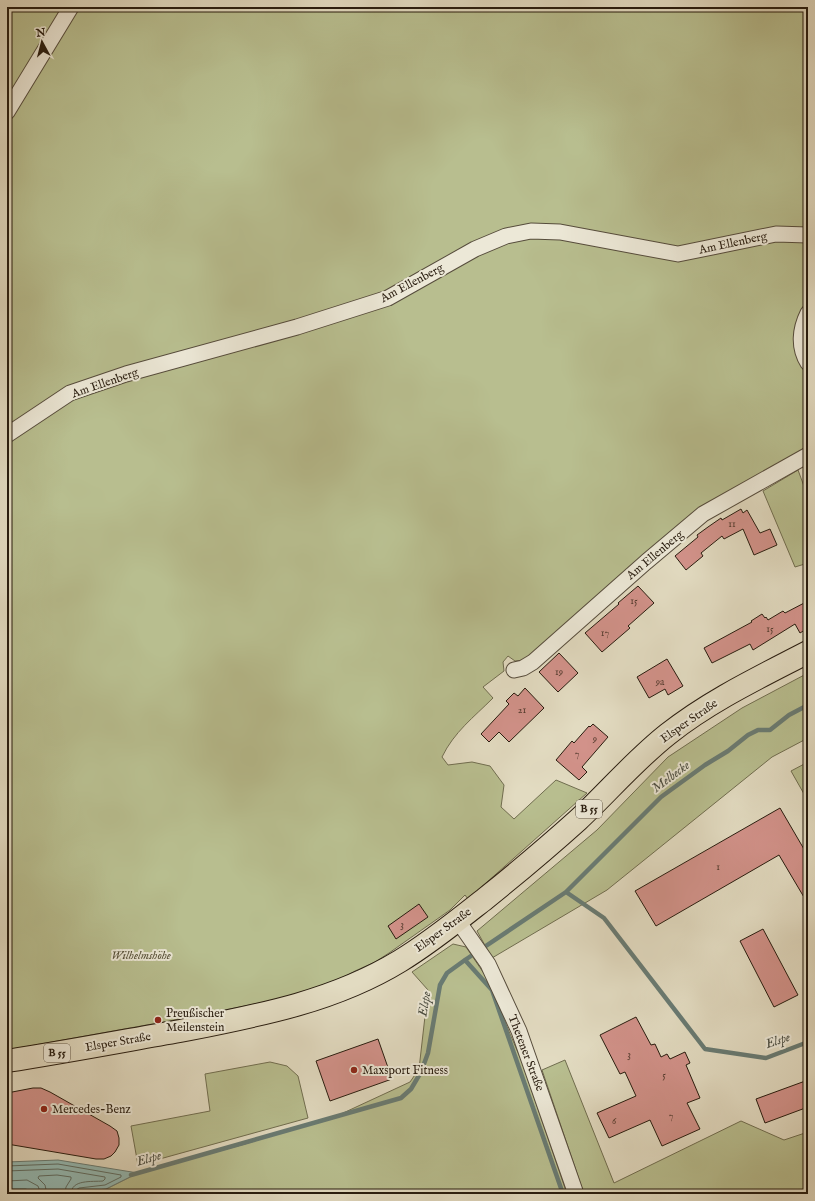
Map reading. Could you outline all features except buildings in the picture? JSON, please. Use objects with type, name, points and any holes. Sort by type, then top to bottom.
[{"type":"main road","name":"Elsper Straße","points":[[7,1062],[206,1026],[318,999],[347,988],[464,929],[518,872],[578,820],[633,764],[667,735],[693,715],[720,698],[808,652]]},
{"type":"street","points":[[7,112],[71,7]]},
{"type":"street","name":"Am Ellenberg","points":[[7,435],[70,393],[126,374],[297,327],[388,298],[475,248],[506,236],[532,231],[560,232],[678,254],[776,234],[808,235]]},
{"type":"street","points":[[808,313],[802,327],[801,339],[802,352],[808,363]]},
{"type":"street","name":"Am Ellenberg","points":[[514,670],[523,668],[533,662],[646,562],[704,514],[808,455]]},
{"type":"street","name":"Thetener Straße","points":[[464,929],[488,964],[519,1031],[576,1194]]},
{"type":"green space","points":[[7,7],[67,7],[7,108]]},
{"type":"green space","name":"Wilhelmshöhe","points":[[76,7],[808,7],[808,307],[799,357],[808,370],[808,449],[779,465],[524,660],[515,661],[508,656],[503,662],[504,671],[483,687],[493,698],[458,732],[452,740],[442,757],[448,765],[472,762],[490,766],[504,785],[501,807],[514,819],[556,780],[587,793],[468,899],[465,895],[450,910],[375,962],[324,987],[280,999],[169,1021],[7,1050],[7,124]]},
{"type":"green space","points":[[798,470],[808,497],[808,563],[795,567],[763,491]]},
{"type":"green space","points":[[808,673],[808,738],[772,757],[607,890],[492,958],[477,931],[597,830],[668,757],[742,708]]},
{"type":"green space","points":[[808,762],[808,801],[791,771]]},
{"type":"green space","points":[[453,944],[466,947],[485,975],[522,1062],[567,1194],[81,1194],[78,1192],[106,1189],[138,1173],[245,1144],[341,1114],[410,1082],[419,1069],[428,990],[412,972]]},
{"type":"green space","points":[[565,1060],[614,1183],[741,1121],[784,1140],[808,1132],[808,1194],[584,1194],[542,1070]]},
{"type":"green space","points":[[270,1062],[287,1066],[298,1076],[308,1118],[138,1165],[131,1126],[210,1111],[205,1074]]},
{"type":"water","points":[[58,1160],[138,1173],[106,1189],[79,1192],[81,1194],[35,1194],[26,1189],[12,1189],[7,1191],[7,1162]]},
{"type":"waterway","name":"Melbecke","points":[[566,892],[661,797],[705,765],[728,751],[748,735],[758,730],[770,730],[789,715],[808,705]]},
{"type":"waterway","name":"Elspe","points":[[131,1175],[401,1098],[411,1089],[421,1072],[428,1053],[440,985],[447,973],[566,892],[604,918],[705,1049],[766,1058],[808,1042]]},
{"type":"waterway","points":[[465,960],[492,990],[563,1194]]},
{"type":"place","name":"Preußischer Meilenstein","points":[[158,1020]]},
{"type":"place","name":"Maxsport Fitness","points":[[354,1070]]},
{"type":"place","name":"Mercedes-Benz","points":[[44,1109]]}]
